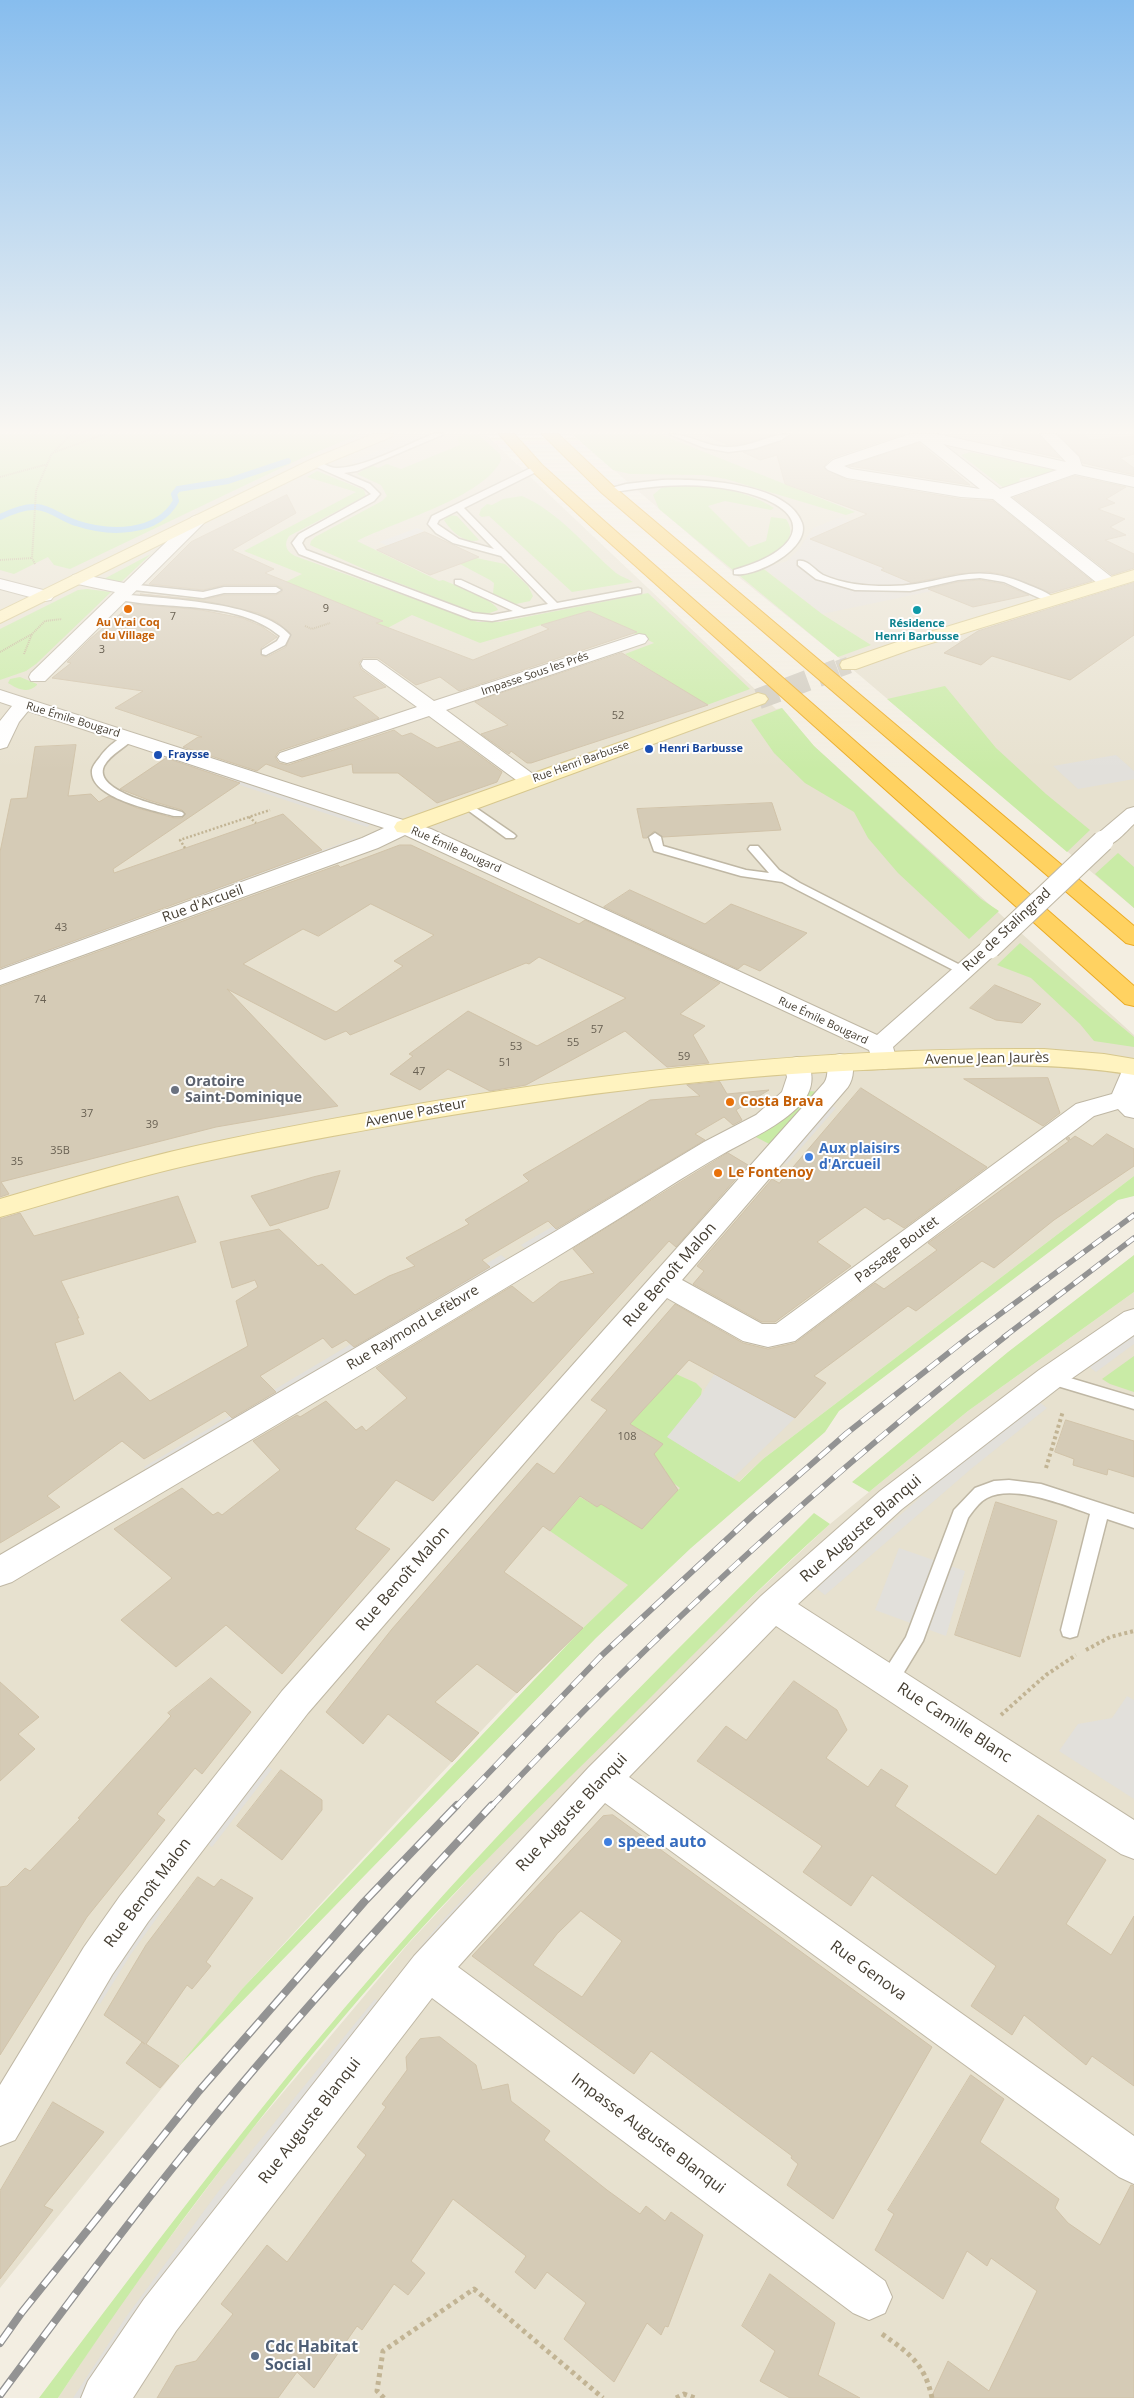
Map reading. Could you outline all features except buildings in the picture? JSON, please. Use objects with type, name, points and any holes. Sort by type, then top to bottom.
[{"type":"highway","points":[[625,546],[1134,999]]},
{"type":"highway","points":[[674,546],[1134,938]]},
{"type":"main road","points":[[0,618],[146,546]]},
{"type":"main road","points":[[849,665],[906,645],[1134,575]]},
{"type":"main road","name":"Rue Henri Barbusse","points":[[405,828],[466,804],[758,699]]},
{"type":"main road","name":"Avenue Jean Jaurès","points":[[840,1062],[882,1054],[1044,1057],[1090,1060],[1134,1068]]},
{"type":"main road","name":"Avenue Pasteur","points":[[0,1208],[173,1160],[475,1102],[660,1077],[840,1062]]},
{"type":"street","points":[[38,676],[171,546]]},
{"type":"street","points":[[1061,546],[1108,583]]},
{"type":"street","points":[[79,579],[125,591]]},
{"type":"street","points":[[0,584],[45,596]]},
{"type":"street","name":"Impasse Sous les Prés","points":[[287,757],[639,639]]},
{"type":"street","points":[[370,664],[530,781]]},
{"type":"street","name":"Rue Émile Bougard","points":[[0,696],[423,834],[882,1054]]},
{"type":"street","points":[[0,743],[10,721],[24,704]]},
{"type":"street","name":"Rue de Stalingrad","points":[[882,1054],[964,970],[990,948],[1103,841],[1130,821]]},
{"type":"street","name":"Rue d'Arcueil","points":[[0,978],[370,843],[405,828]]},
{"type":"street","name":"Rue Benoît Malon","points":[[0,2126],[98,1961],[129,1916],[294,1702],[664,1283],[759,1170],[839,1081],[840,1062]]},
{"type":"street","name":"Rue Raymond Lefèbvre","points":[[0,1572],[561,1241],[713,1148],[765,1121],[793,1097],[798,1088],[800,1077],[797,1065]]},
{"type":"street","points":[[1129,1105],[1134,1068]]},
{"type":"street","name":"Passage Boutet","points":[[664,1283],[754,1333],[768,1336],[784,1333],[1085,1110],[1129,1105]]},
{"type":"street","points":[[713,1148],[737,1141],[754,1142],[766,1152],[766,1160],[759,1170]]},
{"type":"street","name":"Rue Auguste Blanqui","points":[[105,2398],[160,2315],[428,1970],[602,1779],[773,1606],[891,1500],[1050,1378],[1134,1320]]},
{"type":"street","name":"Rue Camille Blanc","points":[[773,1606],[1134,1841]]},
{"type":"street","name":"Rue Genova","points":[[602,1779],[1134,2162]]},
{"type":"street","name":"Impasse Auguste Blanqui","points":[[428,1970],[876,2316]]},
{"type":"lane","points":[[297,546],[299,549],[470,616],[492,618],[638,591]]},
{"type":"lane","points":[[471,546],[503,554]]},
{"type":"lane","points":[[495,546],[555,606]]},
{"type":"lane","points":[[737,572],[769,564],[780,557],[790,546]]},
{"type":"lane","points":[[801,563],[818,577],[830,581],[889,588],[920,587],[966,575],[987,575],[1026,588],[1052,600]]},
{"type":"lane","points":[[458,582],[523,612]]},
{"type":"lane","points":[[203,595],[224,590],[276,590]]},
{"type":"lane","points":[[125,591],[240,599]]},
{"type":"lane","points":[[125,591],[250,616],[276,627],[285,636],[281,643],[266,652]]},
{"type":"lane","points":[[130,738],[114,747],[97,769],[96,779],[100,785],[124,797],[178,814]]},
{"type":"lane","points":[[466,804],[510,836]]},
{"type":"lane","points":[[655,837],[658,848],[745,873],[785,879]]},
{"type":"lane","points":[[754,849],[767,865],[785,879],[964,970]]},
{"type":"lane","points":[[1050,1378],[1134,1403]]},
{"type":"lane","points":[[888,1681],[914,1641],[960,1515],[970,1501],[983,1492],[999,1488],[1018,1487],[1134,1521]]},
{"type":"lane","points":[[1070,1630],[1100,1510]]},
{"type":"path","points":[[33,546],[32,558],[35,564]]},
{"type":"path","points":[[0,560],[32,558]]},
{"type":"path","points":[[0,652],[32,634],[45,621],[102,614]]},
{"type":"path","points":[[185,848],[180,840],[273,809]]},
{"type":"path","points":[[249,817],[256,823]]},
{"type":"path","points":[[1040,1492],[1063,1411]]},
{"type":"path","points":[[978,1739],[1025,1690],[1061,1663],[1110,1637],[1134,1631]]},
{"type":"path","points":[[384,2398],[377,2391],[383,2351],[474,2289],[603,2398]]},
{"type":"path","points":[[876,2316],[917,2359],[925,2373],[932,2398]]},
{"type":"path","points":[[676,2398],[684,2394],[695,2398]]},
{"type":"shaded area","points":[[0,546],[603,546],[776,709],[782,708],[814,746],[1134,1035],[1134,1176],[763,1459],[583,1628],[517,1693],[242,1989],[0,2288]]},
{"type":"shaded area","points":[[702,546],[1134,546],[1134,908],[838,657]]},
{"type":"shaded area","points":[[801,546],[917,546],[964,564],[987,568],[1031,585],[1020,591],[989,579],[822,614],[764,568],[787,561]]},
{"type":"shaded area","points":[[166,755],[372,823],[367,827],[161,759]]},
{"type":"shaded area","points":[[1116,755],[1134,771],[1134,779],[1078,789],[1053,766]]},
{"type":"shaded area","points":[[356,838],[360,841],[199,900],[195,897]]},
{"type":"shaded area","points":[[135,918],[139,923],[5,971],[2,967]]},
{"type":"shaded area","points":[[829,1105],[836,1108],[787,1164],[779,1161]]},
{"type":"shaded area","points":[[695,1143],[702,1148],[528,1251],[521,1245]]},
{"type":"shaded area","points":[[501,1255],[509,1261],[151,1475],[144,1467]]},
{"type":"shaded area","points":[[1134,1292],[1134,2398],[58,2398],[120,2304],[243,2140],[408,1944],[504,1841],[717,1630],[830,1524],[968,1411]]},
{"type":"shaded area","points":[[1134,1331],[1134,1344],[1096,1372],[1087,1365]]},
{"type":"shaded area","points":[[715,1373],[795,1418],[733,1478],[667,1437],[701,1395]]},
{"type":"shaded area","points":[[1038,1401],[1047,1408],[971,1469],[825,1595],[816,1588],[960,1463]]},
{"type":"shaded area","points":[[899,1548],[965,1571],[946,1636],[875,1610]]},
{"type":"shaded area","points":[[1127,1696],[1134,1700],[1134,1799],[1059,1751],[1078,1724],[1112,1718]]},
{"type":"shaded area","points":[[261,1763],[272,1769],[212,1847],[201,1839]]},
{"type":"shaded area","points":[[564,1793],[572,1802],[418,1971],[407,1963],[442,1921]]},
{"type":"shaded area","points":[[151,1905],[161,1912],[131,1954],[100,2004],[90,1999]]},
{"type":"shaded area","points":[[375,1999],[386,2006],[93,2398],[73,2398],[126,2317],[218,2192]]},
{"type":"green space","points":[[0,546],[118,546],[70,569],[54,565],[48,557],[14,574],[0,570]]},
{"type":"green space","points":[[254,546],[287,546],[295,556],[478,622],[500,622],[648,593],[750,689],[707,705],[625,654],[654,643],[589,611],[480,643],[412,615],[348,649],[250,607],[187,600],[189,598],[253,605],[355,633],[382,621],[291,584],[284,588],[275,587],[302,574],[244,551]]},
{"type":"green space","points":[[312,546],[367,546],[439,581],[443,580],[474,593],[490,602],[498,610],[487,614],[473,612],[373,573]]},
{"type":"green space","points":[[522,546],[588,546],[616,573],[633,582],[572,592]]},
{"type":"green space","points":[[704,546],[782,546],[756,563],[822,614],[871,645],[838,657]]},
{"type":"green space","points":[[151,554],[120,583],[102,580]]},
{"type":"green space","points":[[476,558],[505,564],[528,586],[533,596],[530,601],[516,604],[493,594],[494,583],[458,563]]},
{"type":"green space","points":[[87,589],[111,592],[36,664],[26,671],[0,680],[0,629],[78,590]]},
{"type":"green space","points":[[20,677],[37,685],[26,690],[19,689],[8,683],[10,679]]},
{"type":"green space","points":[[945,686],[996,748],[1046,794],[1090,830],[1067,852],[887,699]]},
{"type":"green space","points":[[782,708],[814,746],[981,899],[999,911],[969,939],[898,873],[868,838],[854,812],[805,783],[774,753],[751,720]]},
{"type":"green space","points":[[1118,853],[1134,867],[1134,908],[1095,874]]},
{"type":"green space","points":[[1020,943],[1134,1037],[1134,1047],[1094,1041],[1080,1024],[1031,978],[997,965]]},
{"type":"green space","points":[[808,1091],[822,1092],[773,1146],[752,1135]]},
{"type":"green space","points":[[1134,1176],[1134,1196],[1118,1200],[839,1411],[825,1432],[691,1548],[596,1638],[179,2066],[242,1989],[583,1628],[628,1585],[550,1531],[580,1497],[597,1507],[601,1504],[642,1529],[680,1488],[664,1476],[666,1471],[651,1458],[663,1444],[630,1424],[676,1374],[696,1383],[702,1389],[701,1395],[668,1437],[739,1482],[763,1459]]},
{"type":"green space","points":[[1134,1255],[1134,1292],[968,1411],[869,1492],[852,1482],[1008,1352]]},
{"type":"green space","points":[[1134,1356],[1134,1392],[1110,1384],[1102,1379]]},
{"type":"green space","points":[[814,1513],[830,1524],[738,1610],[497,1850],[409,1942],[315,2051],[225,2164],[140,2279],[58,2398],[39,2398],[239,2137],[365,1984],[473,1862],[585,1744]]},
{"type":"tunnel","points":[[838,669],[849,665]]},
{"type":"tunnel","points":[[758,699],[841,668]]},
{"type":"railway","points":[[969,1337],[1134,1215]]},
{"type":"railway","points":[[1004,1337],[1134,1238]]},
{"type":"railway","points":[[456,1807],[601,1656],[752,1516],[847,1433],[970,1336]]},
{"type":"railway","points":[[491,1807],[613,1682],[740,1561],[870,1446],[1006,1336]]},
{"type":"railway","points":[[0,2343],[22,2312],[199,2091],[364,1902],[457,1805]]},
{"type":"railway","points":[[0,2395],[126,2227],[274,2045],[492,1805]]},
{"type":"place","name":"Au Vrai Coq du Village","points":[[128,609]]},
{"type":"place","name":"Résidence Henri Barbusse","points":[[917,610]]},
{"type":"place","name":"Henri Barbusse","points":[[649,749]]},
{"type":"place","name":"Fraysse","points":[[158,755]]},
{"type":"place","name":"Oratoire Saint-Dominique","points":[[175,1090]]},
{"type":"place","name":"Costa Brava","points":[[730,1102]]},
{"type":"place","name":"Aux plaisirs d'Arcueil","points":[[809,1157]]},
{"type":"place","name":"Le Fontenoy","points":[[718,1173]]},
{"type":"place","name":"speed auto","points":[[608,1842]]},
{"type":"place","name":"Cdc Habitat Social","points":[[255,2356]]}]
